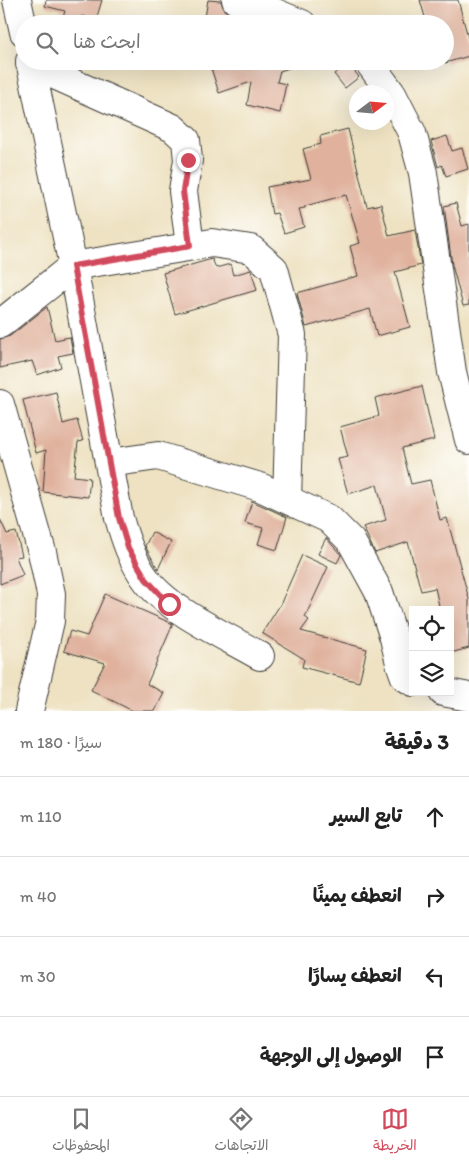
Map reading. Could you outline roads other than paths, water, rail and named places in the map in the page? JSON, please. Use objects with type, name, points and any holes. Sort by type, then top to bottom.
[{"type":"street","points":[[17,0],[20,15]]},
{"type":"street","points":[[236,0],[280,15]]},
{"type":"street","points":[[31,70],[73,266],[119,518],[128,548],[146,579],[169,604],[260,656]]},
{"type":"street","points":[[46,70],[174,128],[186,140],[188,160],[183,191],[190,246]]},
{"type":"street","points":[[375,70],[392,94],[412,133],[423,173],[452,372],[469,440]]},
{"type":"street","points":[[0,324],[73,266],[212,243],[251,249],[274,269],[292,335],[287,499]]},
{"type":"street","points":[[0,404],[42,552],[51,594],[50,621],[29,711]]},
{"type":"street","points":[[109,463],[158,456],[260,487],[329,519],[351,541],[379,592],[400,663],[405,677],[409,680]]},
{"type":"street","points":[[454,694],[469,697]]}]
